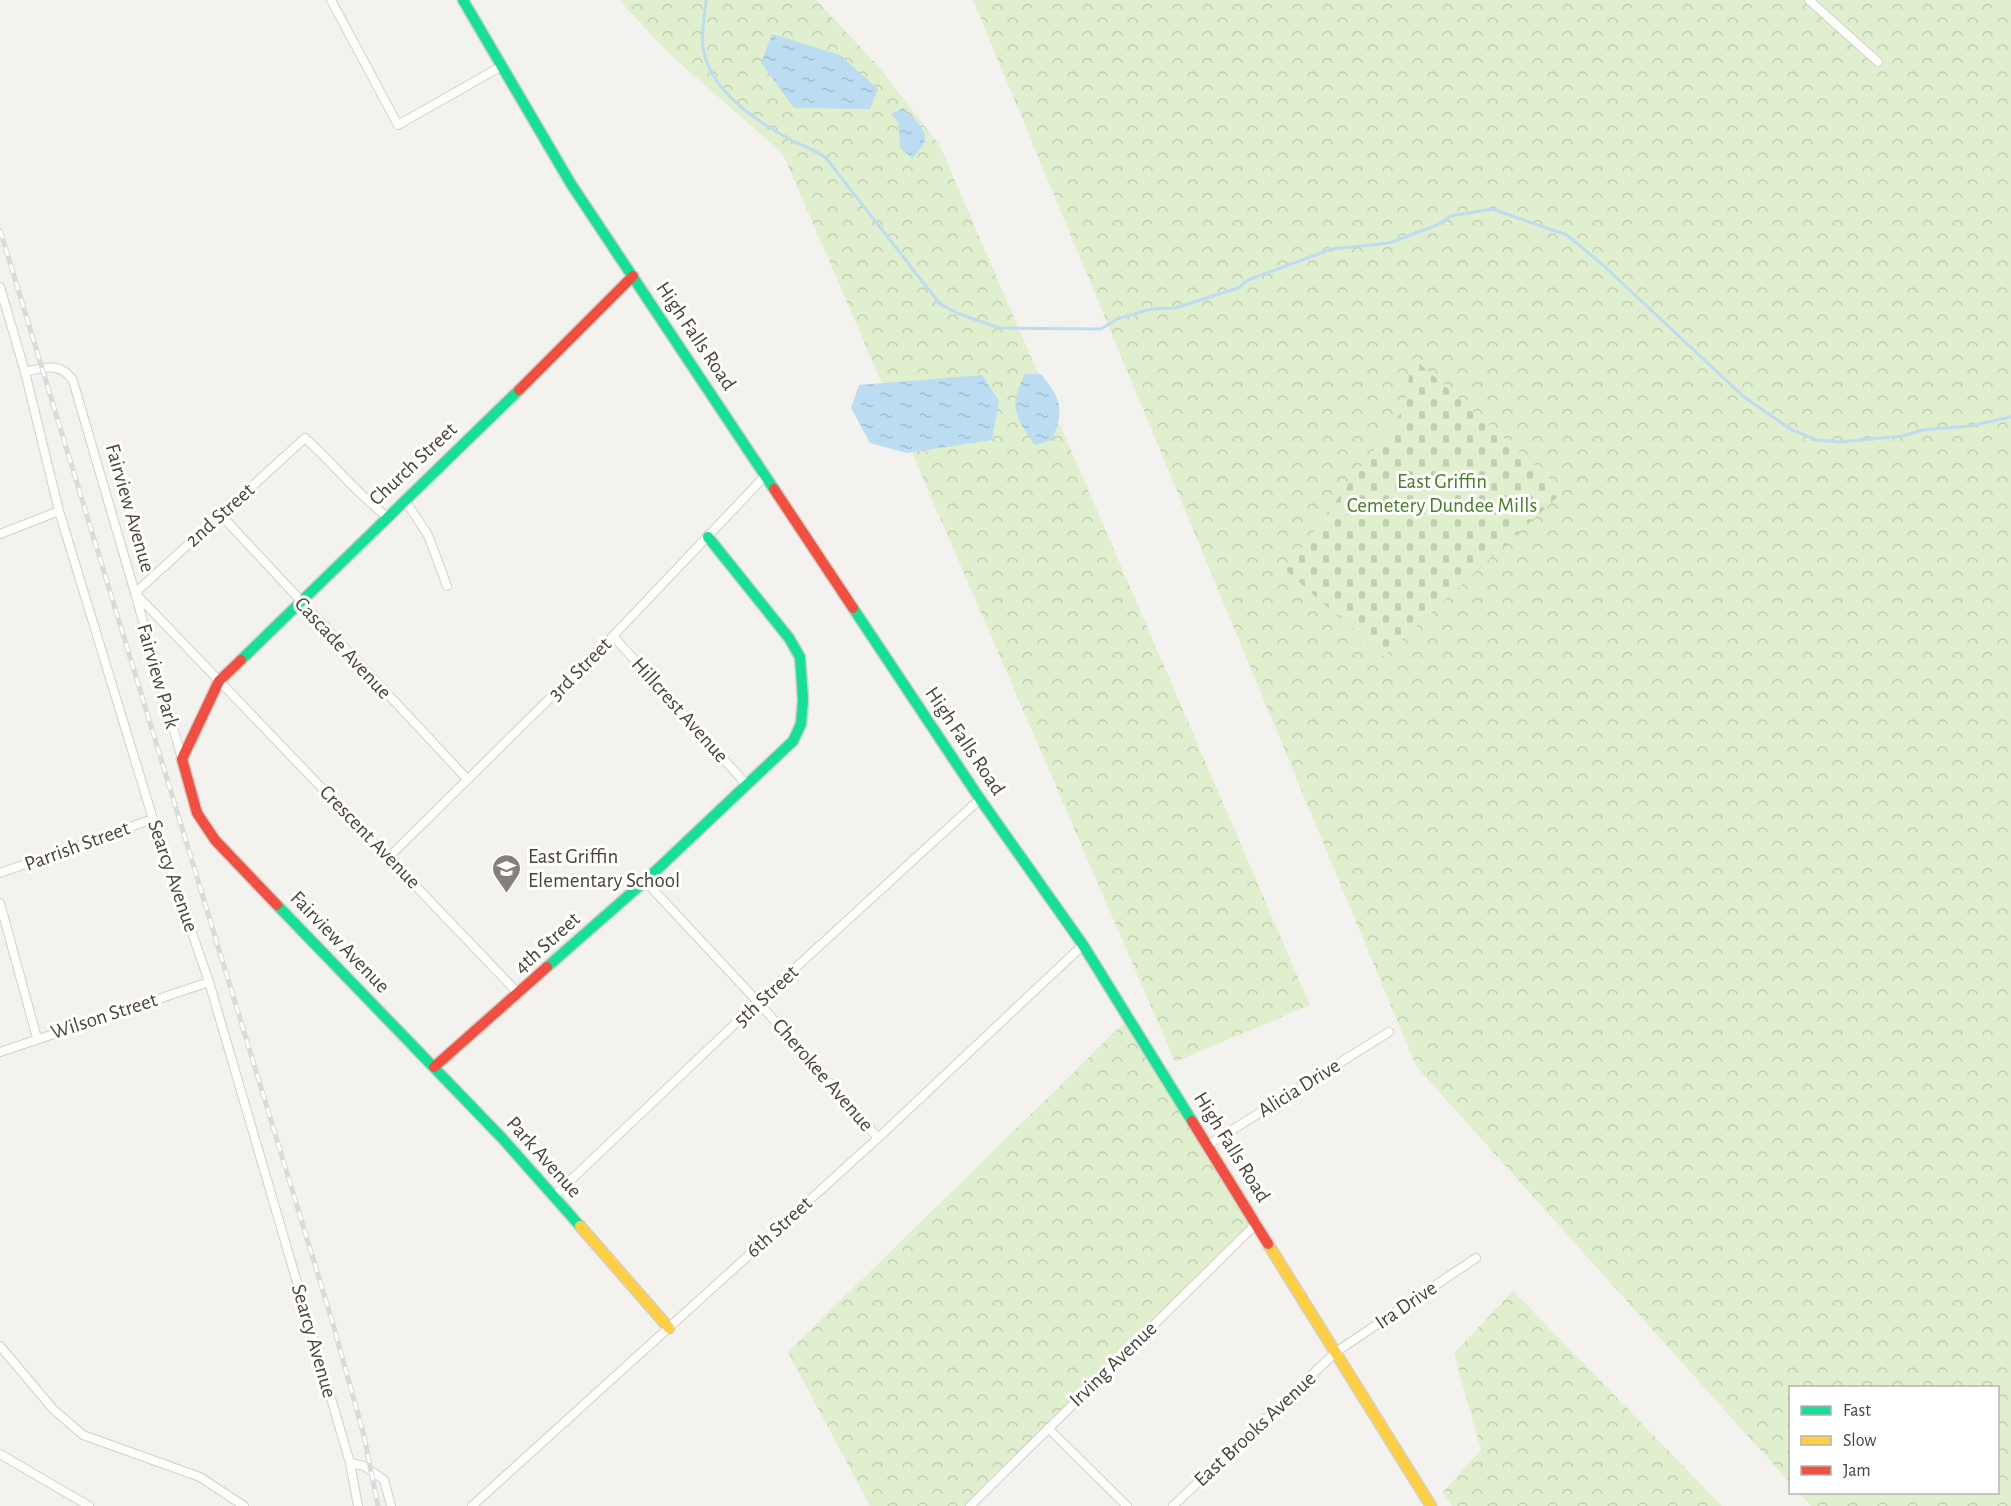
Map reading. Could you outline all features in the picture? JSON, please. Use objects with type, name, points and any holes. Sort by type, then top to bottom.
[{"type":"street","points":[[331,0],[398,125],[500,67]]},
{"type":"street","name":"High Falls Road","points":[[463,0],[500,67],[572,184],[980,799],[1083,945],[1431,1506]]},
{"type":"street","points":[[1809,0],[1878,62]]},
{"type":"street","name":"Church Street","points":[[219,681],[386,516],[406,502],[633,276]]},
{"type":"street","name":"Searcy Avenue","points":[[0,287],[25,372],[59,511],[153,819],[209,982],[350,1463],[358,1506]]},
{"type":"street","name":"Fairview Avenue","points":[[25,372],[53,367],[64,369],[73,381],[135,593],[219,681]]},
{"type":"street","name":"2nd Street","points":[[135,593],[305,438],[333,462],[363,497],[386,516]]},
{"type":"street","name":"3rd Street","points":[[389,856],[614,636],[766,476]]},
{"type":"street","points":[[406,502],[428,536],[447,586]]},
{"type":"street","points":[[0,534],[59,511]]},
{"type":"street","name":"Cascade Avenue","points":[[221,515],[467,779]]},
{"type":"street","name":"4th Street","points":[[434,1067],[645,881],[793,741],[802,715],[804,680],[800,657],[789,638],[708,537]]},
{"type":"street","name":"Fairview Park","points":[[135,593],[182,759]]},
{"type":"street","name":"Hillcrest Avenue","points":[[614,636],[747,785]]},
{"type":"street","points":[[182,759],[192,732],[219,681]]},
{"type":"street","name":"Crescent Avenue","points":[[219,681],[519,994]]},
{"type":"street","name":"Fairview Avenue","points":[[182,759],[197,813],[204,828],[386,1016]]},
{"type":"street","name":"5th Street","points":[[554,1196],[759,1002],[980,799]]},
{"type":"street","name":"Parrish Street","points":[[0,873],[153,819]]},
{"type":"street","name":"Cherokee Avenue","points":[[645,881],[759,1002],[878,1138]]},
{"type":"street","points":[[0,904],[37,1038]]},
{"type":"street","name":"6th Street","points":[[472,1506],[878,1138],[1083,945]]},
{"type":"street","name":"Wilson Street","points":[[0,1052],[209,982]]},
{"type":"street","name":"Park Avenue","points":[[386,1016],[554,1196],[669,1328]]},
{"type":"street","name":"Alicia Drive","points":[[1208,1145],[1389,1032]]},
{"type":"street","name":"Irving Avenue","points":[[970,1506],[1257,1223]]},
{"type":"street","name":"Ira Drive","points":[[1336,1352],[1476,1258]]},
{"type":"street","points":[[0,1346],[53,1409],[83,1434],[200,1477],[244,1506]]},
{"type":"street","name":"East Brooks Avenue","points":[[1173,1506],[1336,1352]]},
{"type":"street","points":[[1048,1428],[1127,1506]]},
{"type":"street","points":[[0,1454],[89,1506]]},
{"type":"street","points":[[350,1463],[364,1466],[384,1480],[391,1506]]},
{"type":"green space","points":[[816,0],[879,67],[940,146],[1310,1005],[1175,1062],[783,154],[665,50],[620,1]]},
{"type":"green space","points":[[973,0],[2011,0],[2011,1506],[1811,1506],[1800,1494],[1999,1494],[1999,1386],[1789,1386],[1789,1482],[1416,1066]]},
{"type":"green space","name":"East Griffin Cemetery Dundee Mills","points":[[1412,357],[1564,491],[1384,656],[1285,570],[1404,409]]},
{"type":"green space","points":[[1126,1021],[1253,1224],[970,1506],[870,1506],[788,1352]]},
{"type":"green space","points":[[1513,1291],[1722,1506],[1452,1506],[1443,1492],[1481,1450],[1454,1353]]},
{"type":"water","points":[[772,34],[840,55],[878,89],[870,109],[794,108],[761,63]]},
{"type":"water","points":[[903,108],[924,132],[924,144],[912,158],[900,148],[898,122],[891,114]]},
{"type":"water","points":[[1025,374],[1041,374],[1057,398],[1060,412],[1052,440],[1035,445],[1016,411],[1015,403]]},
{"type":"water","points":[[982,375],[999,401],[992,440],[907,453],[870,443],[851,408],[859,385]]},
{"type":"waterway","points":[[706,0],[703,47],[707,62],[723,90],[762,123],[826,158],[940,304],[959,314],[1000,328],[1101,329],[1117,319],[1151,309],[1175,308],[1238,288],[1248,280],[1332,249],[1389,243],[1437,225],[1451,216],[1492,209],[1567,235],[1604,266],[1744,397],[1792,430],[1817,440],[1839,442],[1903,436],[1922,430],[1970,426],[2011,417]]},
{"type":"railway","points":[[0,230],[333,1324],[364,1436],[378,1506]]},
{"type":"traffic: fast","points":[[463,0],[571,184],[774,489]]},
{"type":"traffic: fast","points":[[241,660],[519,390]]},
{"type":"traffic: fast","points":[[547,967],[645,881],[793,741],[801,724],[803,700],[800,657],[789,638],[708,537]]},
{"type":"traffic: fast","points":[[853,608],[980,799],[1083,945],[1192,1121]]},
{"type":"traffic: fast","points":[[277,905],[502,1138],[580,1226]]},
{"type":"traffic: slow","points":[[580,1226],[669,1328]]},
{"type":"traffic: slow","points":[[1268,1244],[1431,1506]]},
{"type":"traffic: jam","points":[[519,390],[633,276]]},
{"type":"traffic: jam","points":[[774,489],[853,608]]},
{"type":"traffic: jam","points":[[241,660],[219,681],[182,759],[197,813],[215,840],[277,905]]},
{"type":"traffic: jam","points":[[434,1067],[547,967]]},
{"type":"traffic: jam","points":[[1192,1121],[1268,1244]]},
{"type":"place","name":"East Griffin Elementary School","points":[[507,894]]}]
